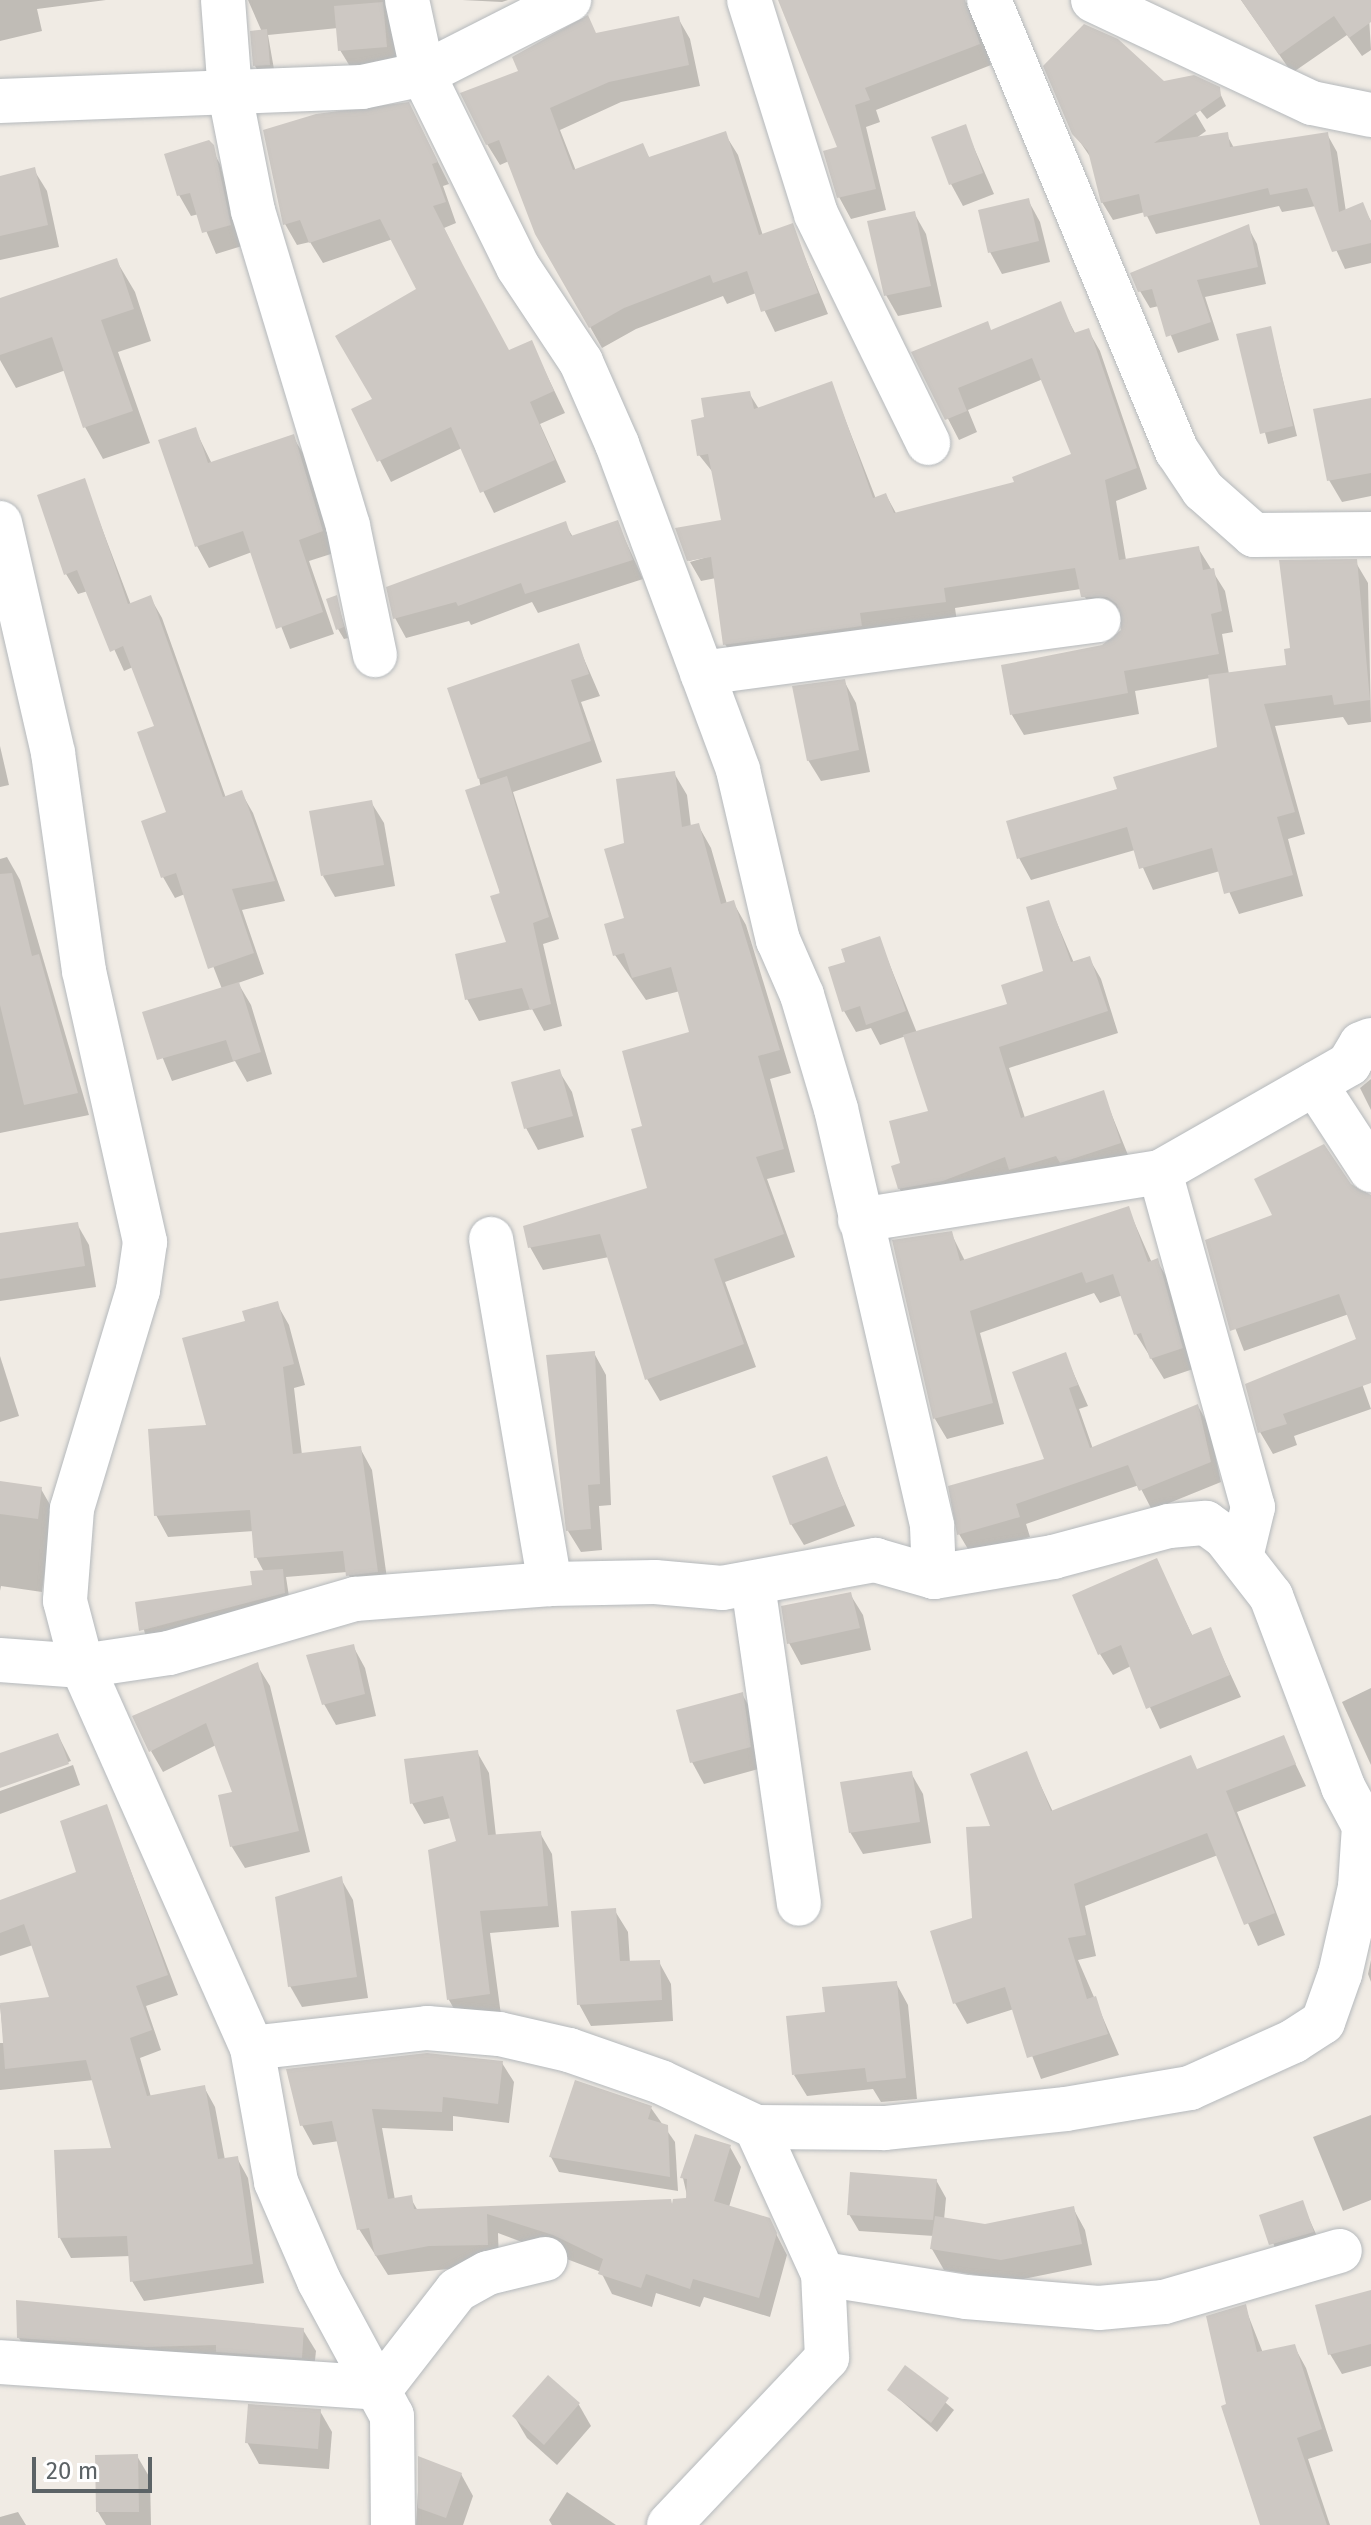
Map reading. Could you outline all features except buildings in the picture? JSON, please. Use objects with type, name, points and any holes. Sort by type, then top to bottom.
[{"type":"street","points":[[223,0],[230,94],[253,211],[348,526],[375,655]]},
{"type":"street","points":[[407,0],[423,74],[518,267],[581,362],[738,770],[778,940],[802,995],[836,1109],[932,1526],[934,1577]]},
{"type":"street","points":[[0,101],[362,87],[423,74],[569,0]]},
{"type":"street","points":[[749,0],[816,214],[928,443]]},
{"type":"street","points":[[989,0],[1177,451],[1203,490],[1254,535],[1371,534]]},
{"type":"street","points":[[1093,0],[1312,103],[1371,115]]},
{"type":"street","points":[[0,523],[53,753],[84,971],[145,1242],[138,1290],[72,1509],[65,1601],[82,1666],[252,2048],[276,2182],[319,2281],[381,2388],[392,2416],[393,2525]]},
{"type":"street","points":[[702,673],[1098,620]]},
{"type":"street","points":[[860,1220],[1160,1172],[1349,1064],[1361,1044],[1371,1040]]},
{"type":"street","points":[[1315,1084],[1371,1170]]},
{"type":"street","points":[[1160,1172],[1253,1507],[1241,1557]]},
{"type":"street","points":[[491,1239],[550,1584]]},
{"type":"street","points":[[0,1660],[82,1666],[169,1653],[355,1599],[550,1584],[753,1585],[875,1560],[934,1577],[1053,1557],[1169,1526],[1206,1523],[1241,1557],[1271,1596],[1343,1787],[1368,1825],[1360,1887],[1323,2022],[1252,2062],[1190,2088],[1066,2109],[884,2128],[756,2127],[661,2082],[569,2050],[499,2034],[427,2028],[252,2048]]},
{"type":"street","points":[[753,1585],[799,1904]]},
{"type":"street","points":[[669,2525],[827,2358],[823,2274],[756,2127]]},
{"type":"street","points":[[823,2274],[966,2297],[1099,2308],[1164,2302],[1340,2251]]},
{"type":"street","points":[[381,2388],[457,2290],[488,2273],[545,2259]]},
{"type":"street","points":[[0,2362],[381,2388]]}]
